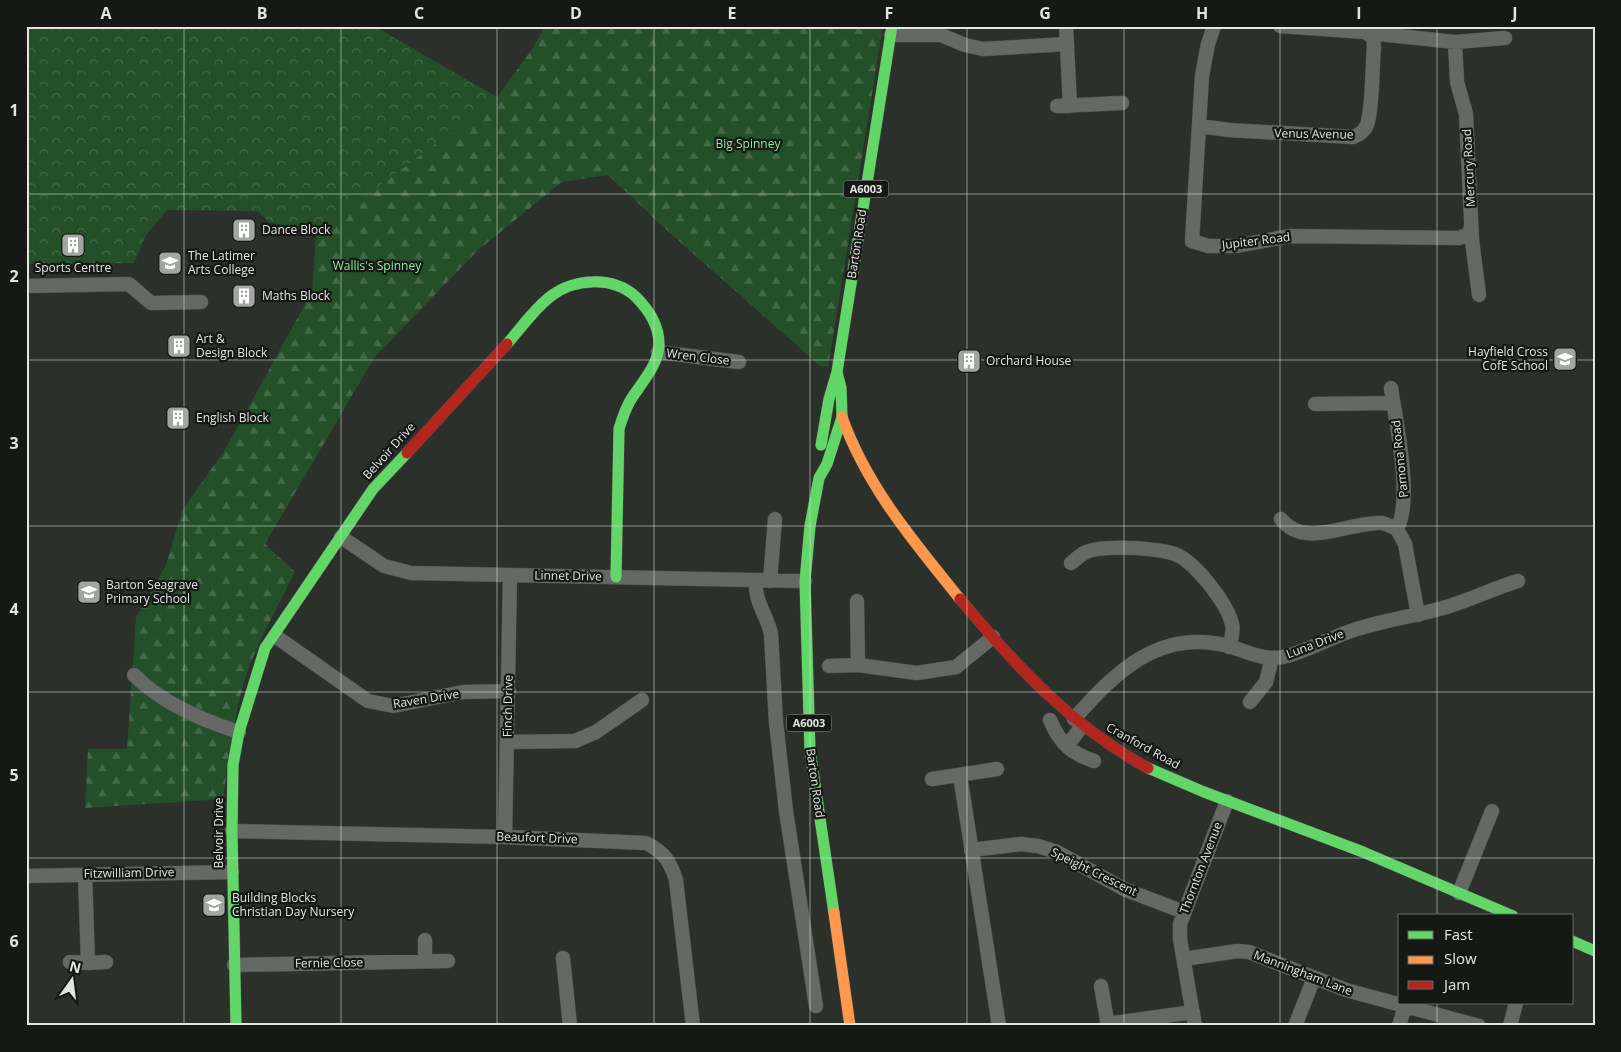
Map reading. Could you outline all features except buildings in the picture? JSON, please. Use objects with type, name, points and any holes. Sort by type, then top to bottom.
[{"type":"street","points":[[1066,26],[1064,106],[1122,103]]},
{"type":"street","name":"Jupiter Road","points":[[1214,26],[1208,44],[1202,76],[1192,241],[1208,246],[1236,246],[1290,236],[1459,238],[1469,234],[1471,227]]},
{"type":"street","points":[[1280,26],[1365,32],[1373,37],[1379,34],[1414,32],[1455,42],[1505,38]]},
{"type":"street","points":[[892,30],[941,34],[965,45],[983,49],[1067,44]]},
{"type":"street","name":"Barton Road","points":[[830,432],[829,399],[837,372],[892,30]]},
{"type":"street","name":"Venus Avenue","points":[[1199,126],[1229,130],[1353,137],[1361,134],[1367,125],[1369,110],[1374,47],[1373,37]]},
{"type":"street","name":"Mercury Road","points":[[1455,42],[1457,82],[1466,114],[1471,227],[1479,295]]},
{"type":"street","name":"Belvoir Drive","points":[[236,1026],[232,872],[233,765],[239,732],[266,648],[373,489],[400,457],[550,297],[564,287],[593,281],[607,282],[632,294],[651,316],[656,327],[658,352],[649,377],[631,400],[619,427],[616,577]]},
{"type":"street","points":[[26,286],[129,284],[151,303],[201,302]]},
{"type":"street","name":"Wren Close","points":[[658,352],[739,362]]},
{"type":"street","name":"Barton Road","points":[[837,372],[841,388],[842,416],[830,432],[818,467],[819,478],[810,526],[805,581],[810,751],[850,1026]]},
{"type":"street","name":"Pamona Road","points":[[1391,388],[1405,498],[1402,520],[1397,529]]},
{"type":"street","points":[[1314,404],[1393,403]]},
{"type":"street","name":"Cranford Road","points":[[842,416],[848,435],[890,510],[929,561],[993,637],[1078,723],[1121,753],[1157,772],[1227,801],[1353,848],[1508,914]]},
{"type":"street","points":[[830,432],[848,435]]},
{"type":"street","points":[[775,519],[763,581],[755,596],[769,622],[771,634],[776,722],[786,812],[816,1006]]},
{"type":"street","points":[[1281,519],[1287,526],[1303,534],[1382,523],[1397,529],[1405,544],[1418,614]]},
{"type":"street","name":"Linnet Drive","points":[[341,537],[370,559],[397,571],[805,581]]},
{"type":"street","points":[[1071,563],[1084,553],[1106,549],[1155,549],[1177,555],[1210,584],[1232,624],[1233,633],[1229,647]]},
{"type":"street","name":"Finch Drive","points":[[505,837],[510,575]]},
{"type":"street","name":"Luna Drive","points":[[1067,746],[1078,723],[1116,675],[1141,656],[1158,648],[1183,643],[1202,643],[1229,647],[1254,656],[1272,658],[1298,652],[1352,630],[1442,608],[1518,581]]},
{"type":"street","points":[[857,601],[858,665]]},
{"type":"street","name":"Raven Drive","points":[[275,636],[368,701],[393,706],[463,692],[509,691]]},
{"type":"street","points":[[829,666],[858,665],[917,673],[956,667],[993,637]]},
{"type":"street","points":[[1250,702],[1266,682],[1272,658]]},
{"type":"street","points":[[134,675],[152,693],[208,722],[239,732]]},
{"type":"street","points":[[507,742],[575,741],[596,732],[642,700]]},
{"type":"street","points":[[1050,720],[1058,739],[1079,756],[1094,761]]},
{"type":"street","points":[[932,779],[997,769]]},
{"type":"street","points":[[960,775],[999,1026]]},
{"type":"street","name":"Thornton Avenue","points":[[1194,1019],[1180,939],[1180,924],[1227,801]]},
{"type":"street","points":[[1459,893],[1492,811]]},
{"type":"street","name":"Beaufort Drive","points":[[232,831],[505,837],[646,843],[662,852],[670,863],[676,880],[693,1026]]},
{"type":"street","name":"Speight Crescent","points":[[971,850],[1021,844],[1038,846],[1058,852],[1126,890],[1184,912]]},
{"type":"street","name":"Fitzwilliam Drive","points":[[26,876],[232,872]]},
{"type":"street","points":[[85,874],[88,963]]},
{"type":"street","points":[[425,940],[425,961]]},
{"type":"street","points":[[1574,942],[1595,950]]},
{"type":"street","name":"Manningham Lane","points":[[1184,959],[1237,951],[1250,952],[1314,978],[1404,1006],[1479,1026]]},
{"type":"street","points":[[563,958],[570,1026]]},
{"type":"street","name":"Fernie Close","points":[[234,964],[448,961]]},
{"type":"street","points":[[70,962],[106,962]]},
{"type":"street","points":[[1295,1026],[1314,978]]},
{"type":"street","points":[[1101,986],[1107,1025],[1194,1019]]},
{"type":"street","points":[[1510,1026],[1516,1004]]},
{"type":"street","points":[[1399,1026],[1404,1006]]},
{"type":"green space","points":[[26,26],[374,26],[497,97],[316,234],[269,222],[257,211],[167,210],[146,235],[134,263],[26,264]]},
{"type":"green space","points":[[545,26],[883,26],[828,367],[819,365],[670,233],[608,175],[562,182],[477,251],[374,358],[265,544],[295,572],[260,641],[245,680],[233,731],[223,799],[85,808],[88,749],[127,749],[136,618],[166,565],[182,511],[224,451],[312,292],[316,234],[497,97],[533,48]]},
{"type":"traffic: fast","points":[[821,445],[829,399],[837,372],[892,26]]},
{"type":"traffic: fast","points":[[507,344],[534,312],[551,296],[561,290],[582,283],[605,283],[627,290],[649,312],[655,324],[659,337],[656,359],[649,374],[630,401],[619,429],[616,577]]},
{"type":"traffic: fast","points":[[834,913],[810,751],[805,581],[810,526],[819,478],[827,464],[842,417],[841,388],[837,372]]},
{"type":"traffic: fast","points":[[236,1026],[232,831],[233,765],[239,732],[265,648],[373,489],[407,453]]},
{"type":"traffic: fast","points":[[1148,768],[1204,792],[1363,852],[1508,914]]},
{"type":"traffic: fast","points":[[1574,942],[1595,951]]},
{"type":"traffic: slow","points":[[842,417],[852,443],[878,490],[909,535],[960,599]]},
{"type":"traffic: slow","points":[[834,913],[850,1026]]},
{"type":"traffic: jam","points":[[407,453],[507,344]]},
{"type":"traffic: jam","points":[[960,599],[1023,670],[1069,713],[1094,733],[1148,768]]},
{"type":"place","name":"Dance Block","points":[[244,230]]},
{"type":"place","name":"Sports Centre","points":[[73,245]]},
{"type":"place","name":"The Latimer Arts College","points":[[170,263]]},
{"type":"place","name":"Maths Block","points":[[244,296]]},
{"type":"place","name":"Art & Design Block","points":[[179,346]]},
{"type":"place","name":"Hayfield Cross CofE School","points":[[1565,359]]},
{"type":"place","name":"Orchard House","points":[[969,361]]},
{"type":"place","name":"English Block","points":[[178,418]]},
{"type":"place","name":"Barton Seagrave Primary School","points":[[89,592]]},
{"type":"place","name":"Building Blocks Christian Day Nursery","points":[[214,905]]},
{"type":"park label","name":"Big Spinney","points":[[748,144]]},
{"type":"park label","name":"Wallis's Spinney","points":[[377,266]]}]
